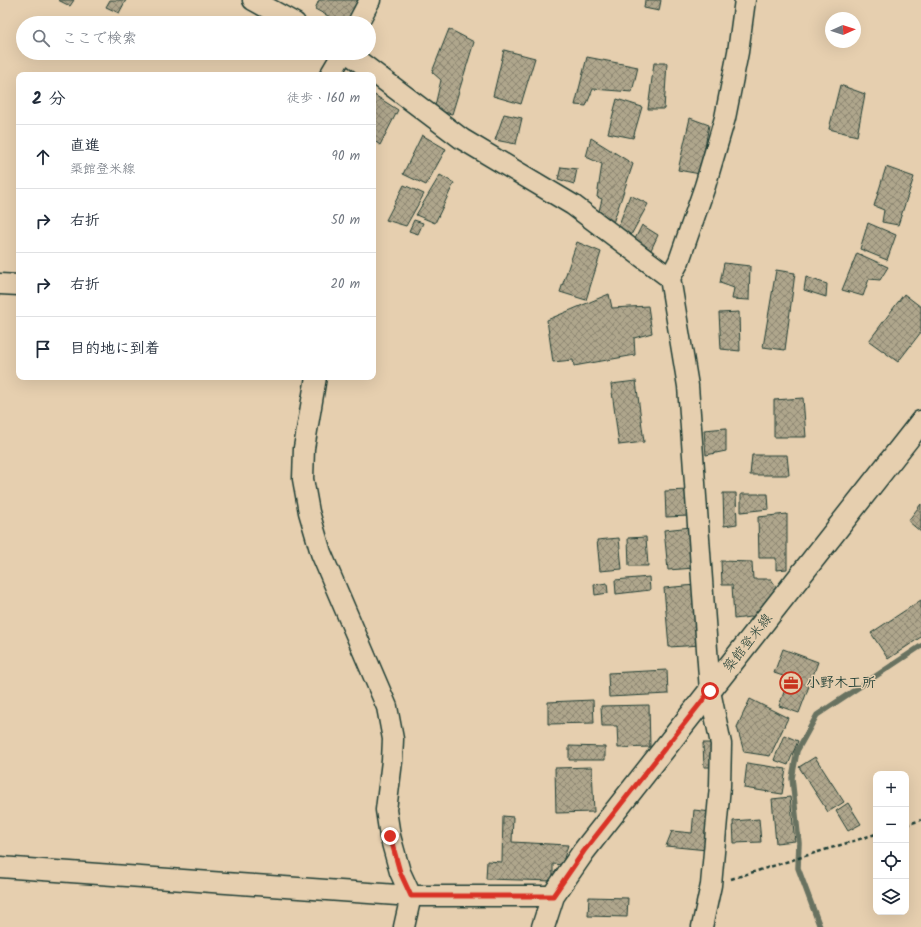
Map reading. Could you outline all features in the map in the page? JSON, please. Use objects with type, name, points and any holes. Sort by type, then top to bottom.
[{"type":"main road","name":"築館登米線","points":[[543,927],[553,896],[584,851],[921,422]]},
{"type":"street","points":[[253,0],[282,16]]},
{"type":"street","points":[[362,16],[370,0]]},
{"type":"street","points":[[702,927],[711,885],[720,786],[721,744],[710,691],[688,386],[670,278],[679,261],[705,186],[725,118],[738,52],[745,0]]},
{"type":"street","points":[[332,72],[339,60]]},
{"type":"street","points":[[357,60],[373,72]]},
{"type":"street","points":[[376,74],[462,139],[573,205],[670,278]]},
{"type":"street","points":[[0,284],[16,285]]},
{"type":"street","points":[[315,380],[304,448],[303,479],[309,512],[321,553],[387,707],[393,739],[386,810],[390,836],[400,872],[411,896],[404,927]]},
{"type":"street","points":[[0,867],[411,896],[553,896]]},
{"type":"path","points":[[909,824],[921,820]]},
{"type":"path","points":[[711,885],[873,835]]},
{"type":"building","points":[[58,0],[74,0],[70,6]]},
{"type":"building","points":[[110,0],[126,0],[119,13],[106,7]]},
{"type":"building","points":[[319,0],[359,0],[351,16],[328,16],[315,9]]},
{"type":"building","points":[[645,0],[661,0],[659,11],[644,8]]},
{"type":"building","points":[[449,29],[474,42],[452,114],[434,110],[441,80],[432,72]]},
{"type":"building","points":[[504,50],[535,58],[521,104],[493,96]]},
{"type":"building","points":[[587,57],[638,67],[632,92],[593,89],[586,106],[575,105]]},
{"type":"building","points":[[654,63],[667,63],[664,109],[648,109]]},
{"type":"building","points":[[840,85],[865,94],[857,136],[829,129]]},
{"type":"building","points":[[376,96],[398,110],[380,145],[376,142]]},
{"type":"building","points":[[617,99],[642,107],[633,138],[608,133]]},
{"type":"building","points":[[504,114],[522,118],[516,144],[495,140]]},
{"type":"building","points":[[690,118],[709,125],[700,174],[678,170]]},
{"type":"building","points":[[422,135],[446,149],[426,185],[403,174]]},
{"type":"building","points":[[591,138],[633,164],[613,223],[598,215],[602,199],[597,197],[602,164],[586,157]]},
{"type":"building","points":[[561,167],[577,169],[574,184],[558,179]]},
{"type":"building","points":[[886,167],[914,177],[898,225],[882,222],[884,210],[874,206]]},
{"type":"building","points":[[440,175],[454,183],[435,223],[416,215]]},
{"type":"building","points":[[404,185],[424,194],[406,226],[386,220]]},
{"type":"building","points":[[630,195],[648,204],[631,235],[617,230]]},
{"type":"building","points":[[414,220],[423,223],[418,234],[409,231]]},
{"type":"building","points":[[868,223],[896,235],[887,260],[860,249]]},
{"type":"building","points":[[642,225],[658,235],[651,250],[634,241]]},
{"type":"building","points":[[577,242],[601,252],[586,300],[560,292]]},
{"type":"building","points":[[857,253],[888,267],[880,280],[869,279],[863,296],[842,290]]},
{"type":"building","points":[[724,263],[750,266],[749,300],[732,299],[734,288],[720,283]]},
{"type":"building","points":[[776,270],[795,273],[785,350],[763,347]]},
{"type":"building","points":[[806,277],[827,284],[826,297],[804,290]]},
{"type":"building","points":[[609,294],[612,308],[648,306],[652,333],[634,338],[635,355],[574,366],[573,360],[553,362],[547,320]]},
{"type":"building","points":[[904,294],[921,307],[921,332],[898,362],[869,341]]},
{"type":"building","points":[[739,312],[740,351],[721,349],[719,313]]},
{"type":"building","points":[[636,381],[644,442],[619,445],[611,384]]},
{"type":"building","points":[[803,398],[806,437],[774,437],[774,400]]},
{"type":"building","points":[[726,428],[726,451],[706,455],[704,430]]},
{"type":"building","points":[[752,455],[787,455],[789,475],[750,475]]},
{"type":"building","points":[[688,490],[689,516],[666,517],[665,491]]},
{"type":"building","points":[[723,493],[736,493],[737,524],[724,526]]},
{"type":"building","points":[[741,494],[768,494],[769,509],[741,512]]},
{"type":"building","points":[[921,504],[921,532],[908,521]]},
{"type":"building","points":[[787,514],[787,569],[776,570],[776,558],[759,558],[758,517]]},
{"type":"building","points":[[691,527],[695,568],[668,570],[664,530]]},
{"type":"building","points":[[646,537],[648,566],[629,566],[628,538]]},
{"type":"building","points":[[619,538],[622,569],[600,571],[597,540]]},
{"type":"building","points":[[721,561],[752,562],[753,579],[771,579],[779,591],[759,616],[734,619],[732,585],[722,585]]},
{"type":"building","points":[[649,577],[650,590],[616,594],[615,580]]},
{"type":"building","points":[[607,583],[608,593],[595,595],[594,585]]},
{"type":"building","points":[[695,585],[701,645],[669,647],[664,588]]},
{"type":"building","points":[[921,600],[921,637],[888,659],[871,633]]},
{"type":"building","points":[[783,649],[818,662],[799,713],[779,706],[789,678],[774,673]]},
{"type":"building","points":[[667,670],[668,694],[609,697],[608,673]]},
{"type":"building","points":[[750,699],[788,718],[770,756],[744,752],[737,727]]},
{"type":"building","points":[[593,700],[594,723],[548,724],[548,702]]},
{"type":"building","points":[[649,705],[650,747],[618,748],[617,726],[602,726],[601,706]]},
{"type":"building","points":[[784,735],[798,741],[788,765],[774,760]]},
{"type":"building","points":[[703,743],[716,743],[717,767],[704,767]]},
{"type":"building","points":[[569,746],[605,747],[605,760],[569,760]]},
{"type":"building","points":[[815,757],[844,802],[828,812],[799,767]]},
{"type":"building","points":[[747,763],[786,769],[782,794],[744,788]]},
{"type":"building","points":[[592,767],[594,812],[556,813],[555,768]]},
{"type":"building","points":[[790,797],[795,841],[776,843],[772,799]]},
{"type":"building","points":[[848,803],[861,824],[848,831],[836,811]]},
{"type":"building","points":[[694,810],[711,812],[707,850],[666,846],[672,831],[692,833]]},
{"type":"building","points":[[503,816],[513,817],[512,842],[568,845],[562,865],[553,864],[553,881],[486,879],[487,861],[502,862]]},
{"type":"building","points":[[759,819],[761,842],[734,843],[733,821]]},
{"type":"building","points":[[589,897],[628,898],[627,917],[588,916]]},
{"type":"waterway","points":[[820,927],[798,868],[799,843],[792,778],[797,751],[817,715],[921,646]]},
{"type":"place","name":"小野木工所","points":[[791,683]]},
{"type":"route","points":[[390,836],[400,872],[411,896],[553,896],[584,851],[710,691]]}]
